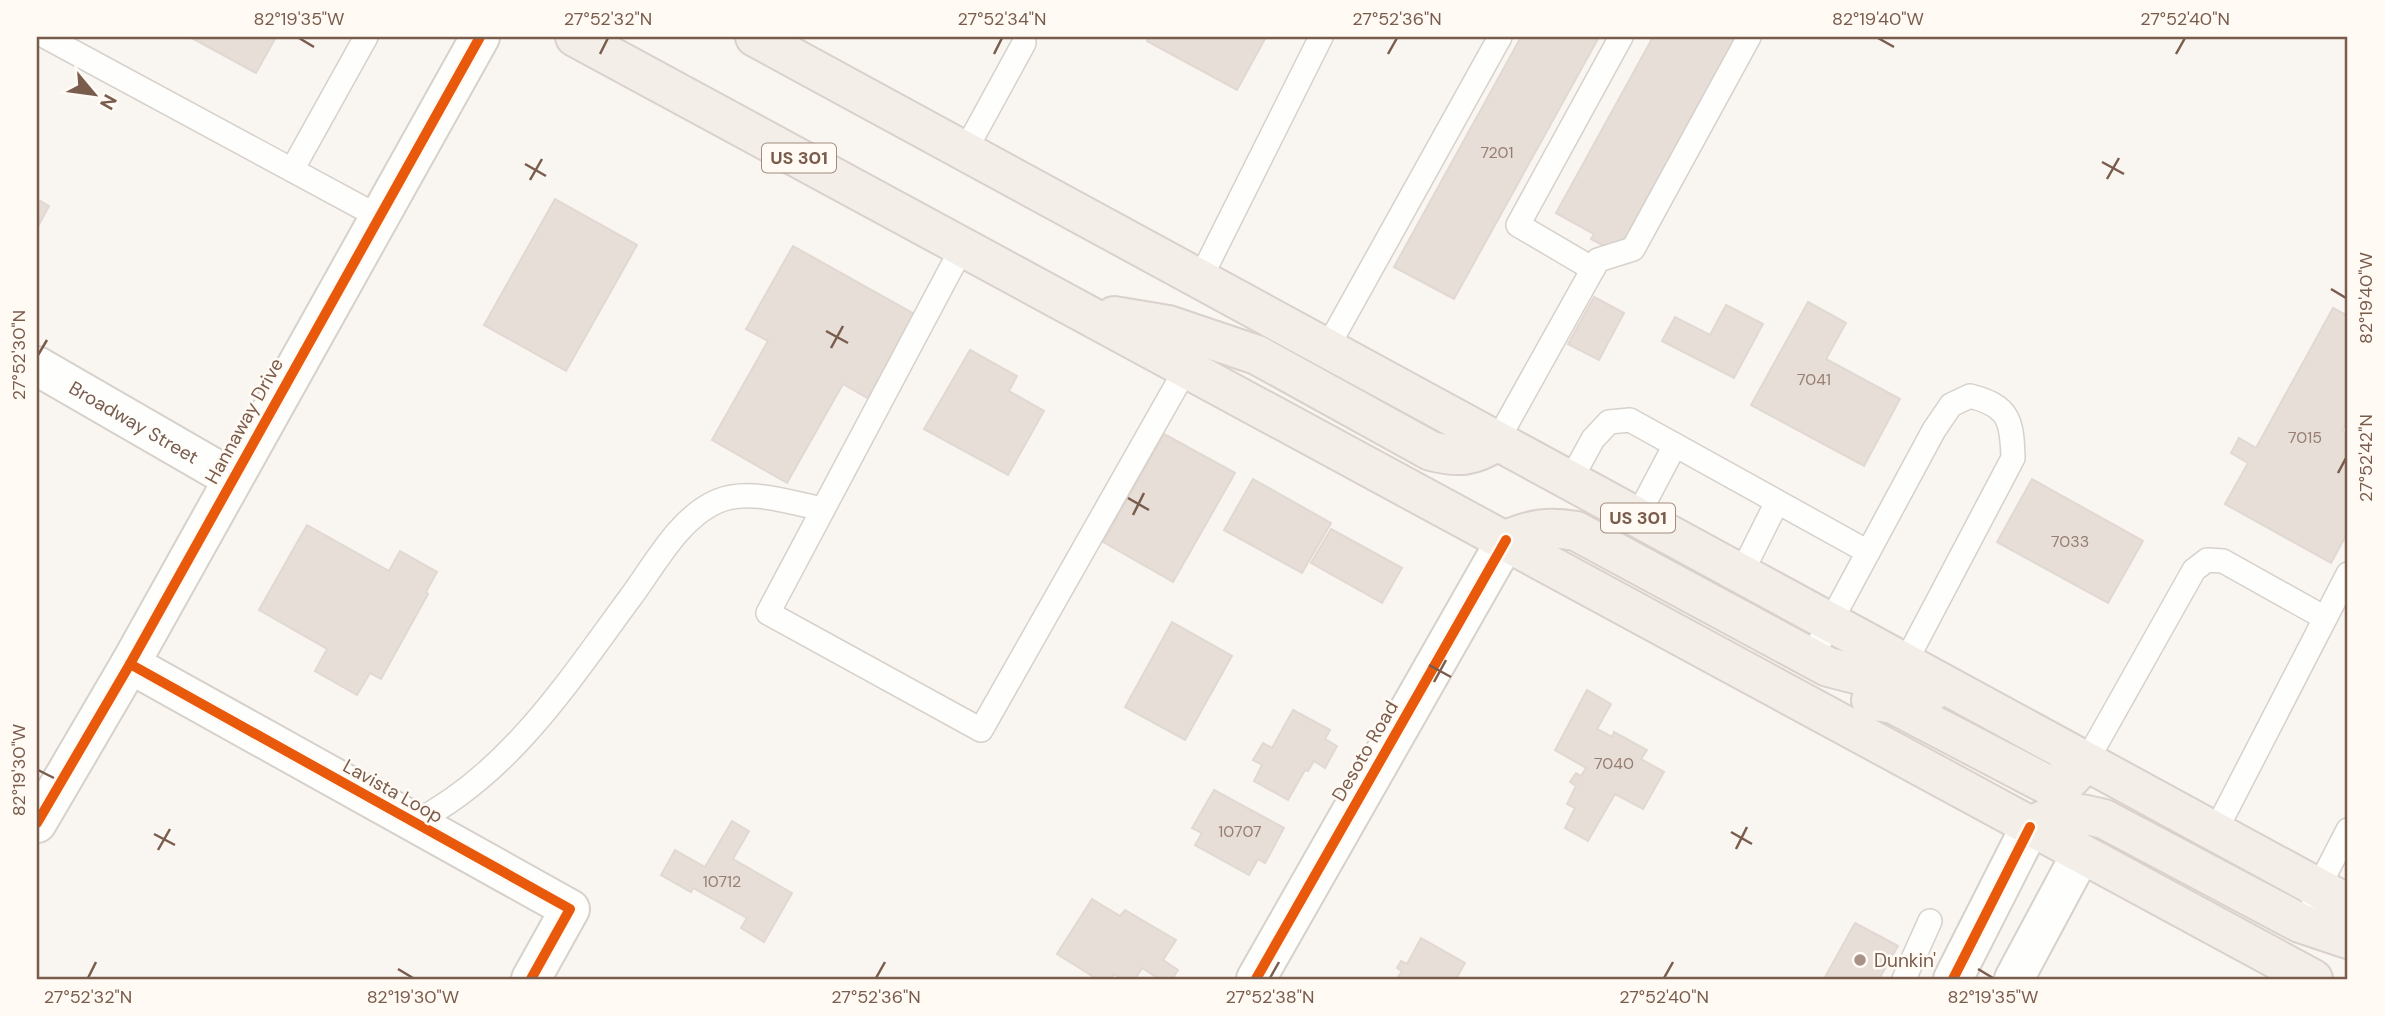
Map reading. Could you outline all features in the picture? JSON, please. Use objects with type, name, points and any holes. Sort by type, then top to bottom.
[{"type":"main road","name":"US 301","points":[[575,37],[1084,310],[2313,979]]},
{"type":"main road","name":"US 301","points":[[755,37],[2333,896]]},
{"type":"main road","points":[[1084,310],[1168,326],[1257,355],[1431,451],[1456,457],[1479,453],[1497,441]]},
{"type":"main road","points":[[1506,540],[1529,529],[1554,527],[1576,531],[1828,667],[1987,707]]},
{"type":"main road","points":[[1756,677],[1893,704],[2046,784],[2067,782],[2086,762]]},
{"type":"main road","points":[[2030,827],[2051,814],[2074,812],[2104,819],[2300,923],[2348,939]]},
{"type":"street","name":"Hannaway Drive","points":[[39,814],[130,664],[480,37]]},
{"type":"street","name":"Broadway Street","points":[[37,366],[232,478]]},
{"type":"street","name":"Desoto Road","points":[[1256,979],[1506,540]]},
{"type":"street","name":"Lavista Loop","points":[[130,664],[570,909],[531,979]]},
{"type":"street","points":[[1953,979],[2030,827]]},
{"type":"street","points":[[2014,979],[2081,854]]},
{"type":"lane","points":[[46,37],[379,217]]},
{"type":"lane","points":[[292,170],[366,37]]},
{"type":"lane","points":[[1200,279],[1321,37]]},
{"type":"lane","points":[[1326,348],[1500,37]]},
{"type":"lane","points":[[1593,269],[1518,225],[1621,37]]},
{"type":"lane","points":[[1497,441],[1598,260],[1633,249],[1749,37]]},
{"type":"lane","points":[[965,151],[1024,43]]},
{"type":"lane","points":[[963,246],[768,613],[982,730],[1187,367]]},
{"type":"lane","points":[[1811,658],[1934,430],[1951,405],[1970,396],[1995,402],[2012,426],[2013,458],[1905,663]]},
{"type":"lane","points":[[1570,481],[1593,439],[1609,422],[1630,420],[1868,552]]},
{"type":"lane","points":[[1637,517],[1675,445]]},
{"type":"lane","points":[[415,822],[443,808],[505,758],[567,683],[685,524],[719,500],[759,496],[823,509]]},
{"type":"lane","points":[[1741,573],[1777,502]]},
{"type":"lane","points":[[2086,762],[2194,570],[2207,559],[2223,561],[2325,618]]},
{"type":"lane","points":[[2215,832],[2348,574]]},
{"type":"lane","points":[[2300,923],[2333,896],[2348,830]]},
{"type":"lane","points":[[1904,979],[1930,921]]},
{"type":"building","points":[[190,37],[276,37],[256,73]]},
{"type":"building","points":[[1149,37],[1266,37],[1237,90],[1147,41]]},
{"type":"building","points":[[1521,37],[1599,37],[1454,299],[1394,267]]},
{"type":"building","points":[[1653,37],[1736,37],[1617,253],[1591,239],[1594,234],[1556,213]]},
{"type":"building","points":[[37,199],[49,206],[37,228]]},
{"type":"building","points":[[555,199],[637,245],[566,371],[484,325]]},
{"type":"building","points":[[793,246],[916,315],[869,399],[843,384],[787,483],[712,440],[768,341],[746,329]]},
{"type":"building","points":[[1594,297],[1624,313],[1599,360],[1568,344]]},
{"type":"building","points":[[1808,302],[1846,323],[1826,359],[1900,399],[1864,466],[1751,405]]},
{"type":"building","points":[[1726,305],[1763,324],[1734,378],[1662,341],[1675,317],[1710,335]]},
{"type":"building","points":[[2333,308],[2348,316],[2348,420],[2342,431],[2348,435],[2348,532],[2331,563],[2225,504],[2248,463],[2231,453],[2239,438],[2256,448]]},
{"type":"building","points":[[970,350],[1017,376],[1009,391],[1044,411],[1008,475],[924,429]]},
{"type":"building","points":[[1164,434],[1235,473],[1173,582],[1103,542]]},
{"type":"building","points":[[1253,479],[1331,523],[1302,573],[1224,530]]},
{"type":"building","points":[[2032,479],[2143,541],[2108,603],[1997,542]]},
{"type":"building","points":[[307,525],[389,571],[400,551],[437,572],[426,592],[428,594],[381,679],[370,673],[357,695],[315,671],[327,649],[259,610]]},
{"type":"building","points":[[1331,529],[1402,568],[1382,603],[1311,563]]},
{"type":"building","points":[[1172,622],[1232,656],[1185,740],[1125,707]]},
{"type":"building","points":[[1587,690],[1611,704],[1597,729],[1612,737],[1614,732],[1647,750],[1641,759],[1664,772],[1643,809],[1615,794],[1588,841],[1565,828],[1575,808],[1567,804],[1576,786],[1570,782],[1576,773],[1581,776],[1586,768],[1555,750]]},
{"type":"building","points":[[1293,710],[1330,730],[1325,739],[1337,746],[1325,768],[1314,761],[1308,771],[1305,770],[1288,800],[1254,781],[1262,765],[1253,760],[1263,743],[1272,748]]},
{"type":"building","points":[[1214,790],[1284,828],[1265,863],[1258,859],[1249,875],[1195,845],[1202,833],[1192,828]]},
{"type":"building","points":[[732,821],[749,831],[733,859],[792,893],[764,942],[741,928],[747,918],[693,888],[691,892],[661,875],[675,850],[705,867]]},
{"type":"building","points":[[1092,899],[1120,916],[1125,910],[1176,940],[1163,960],[1178,970],[1172,979],[1159,979],[1142,968],[1135,979],[1123,979],[1114,974],[1111,979],[1097,979],[1057,954]]},
{"type":"building","points":[[1855,923],[1898,946],[1879,979],[1824,979]]},
{"type":"building","points":[[1421,938],[1465,963],[1456,979],[1397,979],[1402,971],[1397,968],[1401,961],[1407,964]]},
{"type":"cycle path","points":[[37,823],[130,664],[480,37]]},
{"type":"cycle path","points":[[1256,979],[1506,540]]},
{"type":"cycle path","points":[[130,664],[570,909],[531,979]]},
{"type":"cycle path","points":[[1953,979],[2030,827]]},
{"type":"place","name":"Dunkin'","points":[[1860,960]]}]
